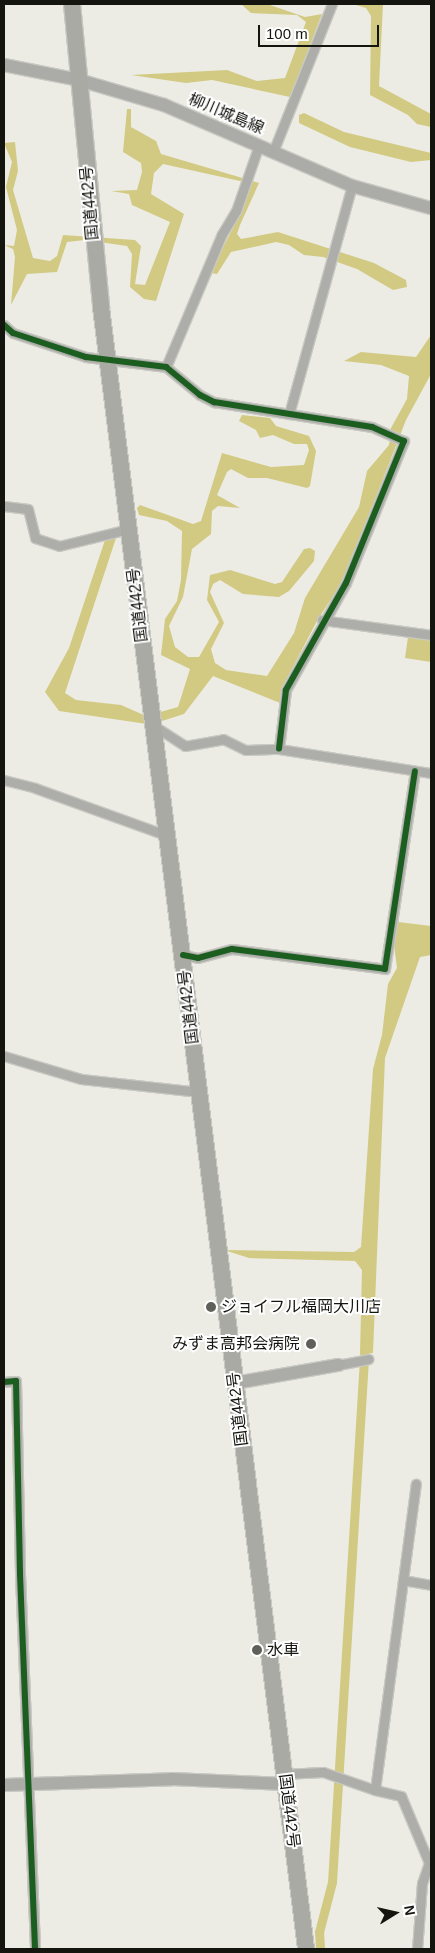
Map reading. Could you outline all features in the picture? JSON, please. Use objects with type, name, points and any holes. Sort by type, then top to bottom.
[{"type":"highway","name":"国道442号","points":[[72,4],[107,357],[306,1949]]},
{"type":"main road","name":"柳川城島線","points":[[4,65],[79,80],[164,105],[352,186],[431,208]]},
{"type":"main road","points":[[235,1383],[338,1365]]},
{"type":"main road","points":[[4,1785],[172,1779],[285,1779]]},
{"type":"street","points":[[273,152],[332,4]]},
{"type":"street","points":[[166,367],[222,234],[236,212],[259,145]]},
{"type":"street","points":[[289,414],[352,186]]},
{"type":"street","points":[[4,325],[13,333],[86,357],[107,357],[166,367],[200,395],[214,402],[372,427],[404,442],[346,583],[322,620],[286,690],[279,749]]},
{"type":"street","points":[[4,506],[28,509],[35,538],[59,546],[128,529]]},
{"type":"street","points":[[322,620],[431,635]]},
{"type":"street","points":[[153,728],[160,730],[185,746],[222,739],[246,750],[279,749],[431,773]]},
{"type":"street","points":[[183,955],[198,958],[232,949],[385,969],[415,771]]},
{"type":"street","points":[[4,780],[35,788],[168,836]]},
{"type":"street","points":[[4,1056],[81,1079],[199,1092]]},
{"type":"street","points":[[338,1365],[368,1359]]},
{"type":"street","points":[[4,1382],[16,1381],[20,1574],[30,1784],[35,1949]]},
{"type":"street","points":[[375,1790],[416,1484]]},
{"type":"street","points":[[403,1580],[431,1585]]},
{"type":"street","points":[[285,1779],[323,1772],[375,1790],[401,1796],[430,1863],[422,1883],[418,1949]]},
{"type":"shaded area","points":[[241,4],[267,4],[305,17],[322,14],[290,97],[212,80],[186,83],[131,75],[227,70],[257,81],[285,78],[306,22],[297,15],[251,13]]},
{"type":"shaded area","points":[[383,4],[379,86],[431,114],[431,127],[417,124],[408,115],[370,95],[371,16],[366,8],[356,5]]},
{"type":"shaded area","points":[[127,109],[131,109],[131,127],[156,141],[161,154],[259,183],[237,234],[241,239],[278,232],[374,263],[406,280],[407,287],[393,290],[357,269],[323,257],[304,255],[289,245],[276,242],[231,252],[217,274],[210,273],[239,216],[249,183],[163,164],[154,173],[151,194],[184,214],[156,301],[144,299],[130,287],[132,254],[127,246],[85,240],[67,242],[57,272],[27,274],[11,305],[15,257],[13,249],[4,245],[14,246],[17,230],[6,187],[12,162],[4,143],[15,142],[18,171],[13,190],[33,258],[50,261],[57,256],[63,235],[135,240],[141,246],[135,284],[145,285],[170,222],[132,205],[129,194],[111,191],[137,190],[142,172],[141,163],[123,152]]},
{"type":"shaded area","points":[[304,113],[344,132],[431,153],[431,160],[411,162],[350,147],[299,123],[299,115]]},
{"type":"shaded area","points":[[431,335],[431,374],[406,420],[343,581],[318,619],[283,686],[280,703],[213,676],[184,714],[159,722],[147,724],[59,711],[45,692],[69,648],[106,537],[117,535],[65,693],[76,700],[121,705],[146,716],[178,707],[190,669],[161,655],[165,619],[177,601],[181,580],[182,531],[167,521],[139,515],[137,508],[140,505],[193,524],[201,521],[222,453],[271,467],[304,465],[309,450],[307,444],[294,444],[273,435],[260,438],[256,430],[239,421],[242,415],[270,418],[276,426],[309,436],[316,451],[310,486],[307,488],[267,478],[248,478],[231,469],[227,472],[217,495],[240,508],[218,506],[212,511],[211,534],[192,549],[183,597],[169,626],[175,647],[188,657],[199,657],[219,622],[207,600],[210,575],[230,570],[275,584],[282,582],[304,549],[310,548],[315,551],[314,561],[289,591],[279,597],[243,594],[220,580],[213,584],[210,592],[224,623],[211,649],[215,663],[226,670],[267,676],[294,633],[305,598],[359,507],[367,471],[389,445],[391,428],[407,399],[409,376],[381,365],[344,361],[361,352],[416,357]]},
{"type":"shaded area","points":[[408,637],[431,640],[431,662],[405,658]]},
{"type":"shaded area","points":[[398,922],[431,926],[431,955],[420,957],[385,1058],[373,1353],[360,1354],[362,1270],[355,1261],[249,1258],[224,1250],[354,1252],[361,1247],[373,1069],[382,1035],[388,984],[397,968],[394,945]]},
{"type":"waterway","points":[[320,1949],[319,1932],[332,1882],[365,1342]]},
{"type":"cycle path","points":[[4,325],[13,333],[86,357],[166,367],[200,395],[214,402],[372,427],[404,441],[346,583],[286,690],[279,749]]},
{"type":"cycle path","points":[[183,955],[198,958],[232,949],[385,969],[415,771]]},
{"type":"cycle path","points":[[4,1382],[16,1381],[20,1574],[35,1949]]},
{"type":"place","name":"ジョイフル福岡大川店","points":[[211,1307]]},
{"type":"place","name":"みずま高邦会病院","points":[[311,1344]]},
{"type":"place","name":"水車","points":[[257,1650]]}]
